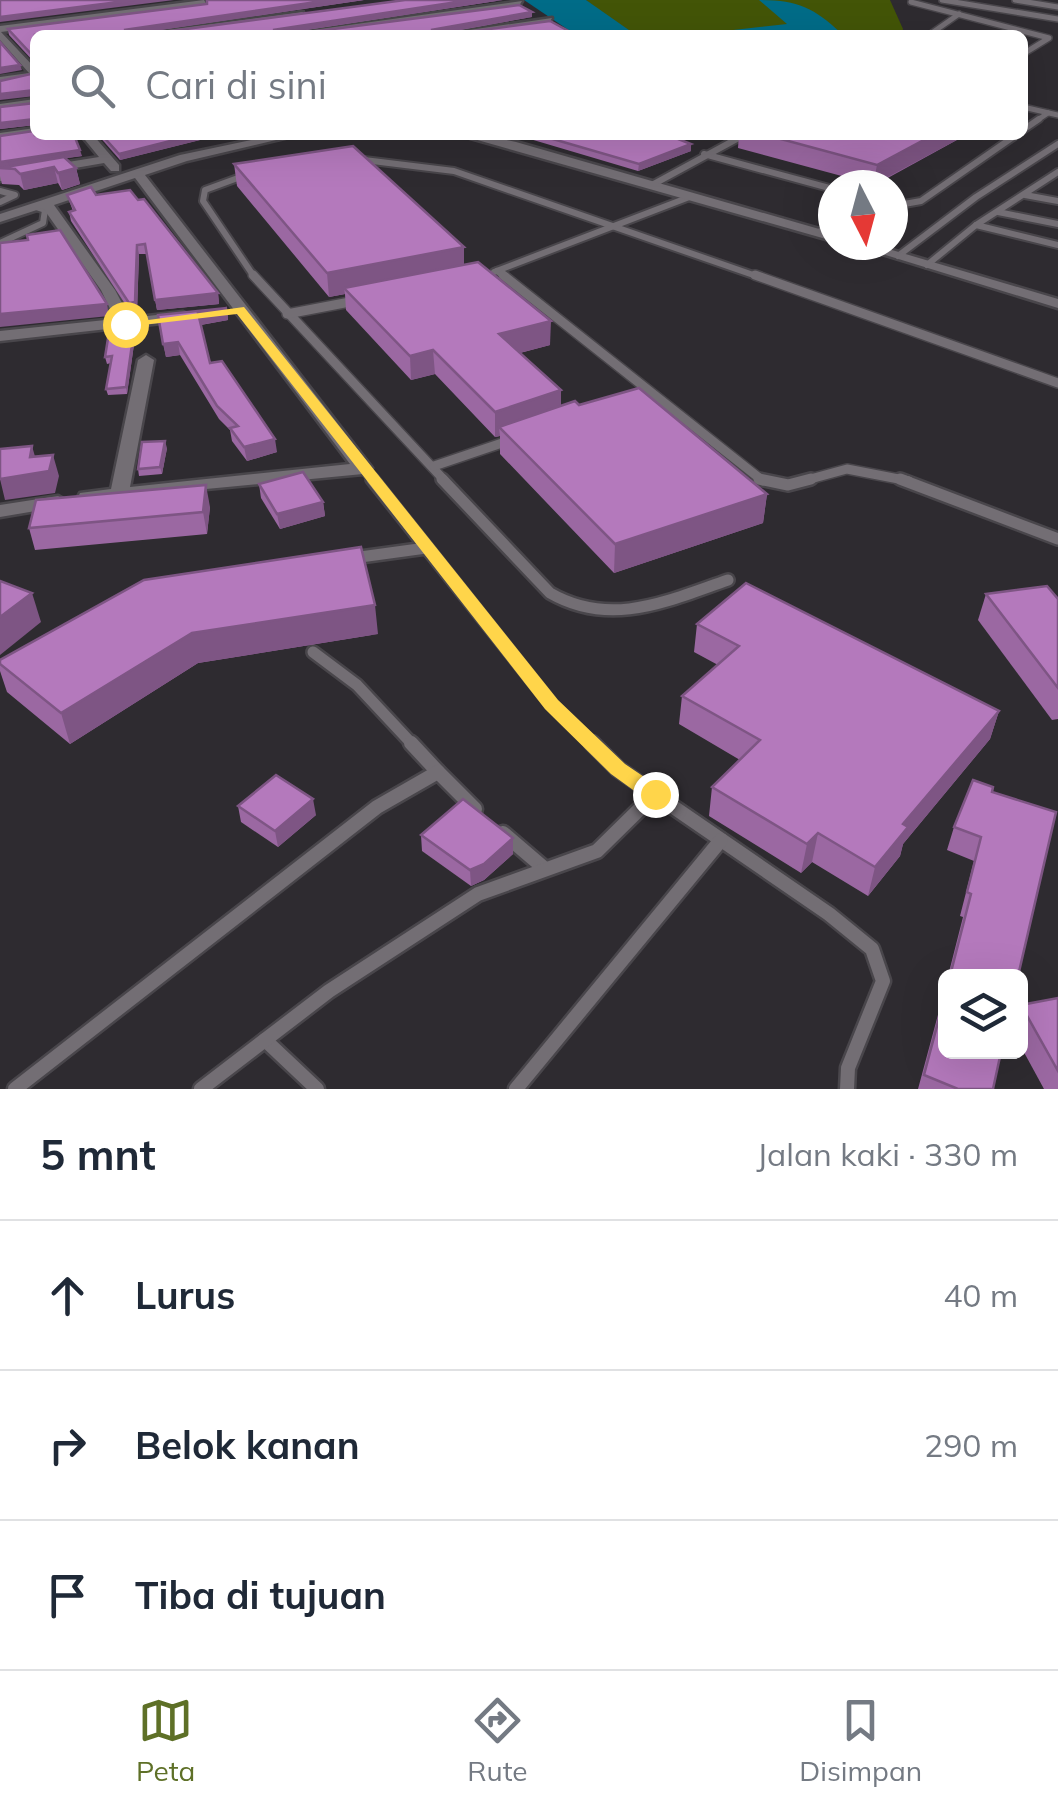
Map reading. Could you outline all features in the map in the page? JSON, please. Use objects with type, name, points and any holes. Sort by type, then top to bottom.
[{"type":"street","points":[[319,30],[519,3]]},
{"type":"street","points":[[0,34],[204,4]]},
{"type":"street","points":[[174,30],[309,13]]},
{"type":"street","points":[[476,30],[549,20]]},
{"type":"street","points":[[0,34],[30,68]]},
{"type":"street","points":[[0,57],[30,49]]},
{"type":"street","points":[[0,80],[30,73]]},
{"type":"street","points":[[0,107],[30,103]]},
{"type":"street","points":[[0,136],[30,132]]},
{"type":"street","points":[[91,140],[107,159],[130,175],[223,312],[363,468]]},
{"type":"street","points":[[0,218],[130,175],[271,140]]},
{"type":"street","points":[[492,140],[818,232]]},
{"type":"street","points":[[0,177],[107,159]]},
{"type":"street","points":[[41,205],[108,290],[125,324]]},
{"type":"street","points":[[908,259],[1058,304]]},
{"type":"street","points":[[0,336],[223,312]]},
{"type":"street","points":[[120,492],[146,360]]},
{"type":"street","points":[[0,511],[120,492],[363,468]]},
{"type":"lane","points":[[942,0],[1058,19]]},
{"type":"lane","points":[[1016,0],[1058,7]]},
{"type":"lane","points":[[912,2],[1023,30]]},
{"type":"lane","points":[[936,30],[959,14]]},
{"type":"lane","points":[[1028,31],[1049,38],[1028,51]]},
{"type":"lane","points":[[1028,108],[1058,115]]},
{"type":"lane","points":[[1028,127],[1048,113]]},
{"type":"lane","points":[[652,185],[733,140]]},
{"type":"lane","points":[[908,204],[921,202],[1009,140]]},
{"type":"lane","points":[[908,248],[976,197],[1058,144]]},
{"type":"lane","points":[[704,154],[818,185]]},
{"type":"lane","points":[[342,158],[454,171],[1058,383]]},
{"type":"lane","points":[[261,171],[205,190],[202,201],[261,288],[565,604],[590,613],[622,615],[728,580]]},
{"type":"lane","points":[[927,265],[976,225],[1054,179],[1058,172]]},
{"type":"lane","points":[[0,192],[15,195],[0,202]]},
{"type":"lane","points":[[1024,195],[1058,201]]},
{"type":"lane","points":[[484,275],[692,196]]},
{"type":"lane","points":[[0,243],[43,224],[45,210],[41,205]]},
{"type":"lane","points":[[998,212],[1058,224]]},
{"type":"lane","points":[[976,225],[1058,245]]},
{"type":"lane","points":[[497,270],[762,481],[778,487],[854,468],[1058,540]]},
{"type":"lane","points":[[287,314],[359,300]]},
{"type":"lane","points":[[632,400],[650,394]]},
{"type":"lane","points":[[434,466],[524,436]]},
{"type":"lane","points":[[363,468],[552,705],[618,769],[829,914],[872,949],[883,980],[848,1068],[847,1089]]},
{"type":"lane","points":[[335,559],[426,548]]},
{"type":"lane","points":[[312,652],[358,685],[438,772],[544,868]]},
{"type":"lane","points":[[15,1089],[378,808],[438,772]]},
{"type":"lane","points":[[201,1089],[329,991],[478,894],[596,851],[655,794]]},
{"type":"lane","points":[[516,1089],[721,840]]},
{"type":"lane","points":[[265,1040],[317,1089]]},
{"type":"green space","points":[[586,0],[890,0],[903,29],[626,30]]},
{"type":"water","points":[[524,0],[586,0],[629,30],[569,30]]},
{"type":"water","points":[[759,0],[804,7],[837,30],[734,30],[787,24]]},
{"type":"building","points":[[0,0],[134,0],[0,17]]},
{"type":"building","points":[[207,0],[330,0],[124,30],[30,30],[30,53],[8,29],[207,4]]},
{"type":"building","points":[[405,0],[470,0],[273,30],[179,30]]},
{"type":"building","points":[[519,5],[532,12],[431,30],[325,30]]},
{"type":"building","points":[[550,21],[567,30],[482,30]]},
{"type":"building","points":[[0,42],[20,65],[0,68]]},
{"type":"building","points":[[30,74],[30,91],[0,94],[0,81]]},
{"type":"building","points":[[30,103],[30,120],[0,123],[0,107]]},
{"type":"building","points":[[30,132],[30,140],[76,140],[80,150],[0,162],[0,136]]},
{"type":"building","points":[[106,140],[174,140],[119,154]]},
{"type":"building","points":[[556,140],[681,140],[691,144],[639,164]]},
{"type":"building","points":[[784,140],[924,140],[877,165]]},
{"type":"building","points":[[353,146],[464,247],[327,273],[234,164]]},
{"type":"building","points":[[64,157],[76,168],[58,173],[54,167],[20,174],[15,169],[0,168]]},
{"type":"building","points":[[91,187],[96,195],[130,190],[138,200],[144,199],[218,293],[155,300],[145,244],[137,245],[135,302],[129,303],[69,212],[75,210],[67,195]]},
{"type":"building","points":[[60,230],[107,304],[0,314],[0,243]]},
{"type":"building","points":[[478,262],[551,321],[499,334],[561,390],[495,412],[433,350],[410,356],[344,288]]},
{"type":"building","points":[[227,308],[198,313],[210,363],[222,361],[275,439],[244,447],[230,428],[238,426],[217,406],[178,342],[163,344],[158,315]]},
{"type":"building","points":[[135,323],[126,387],[106,389],[112,356],[105,357],[110,326]]},
{"type":"building","points":[[639,388],[767,494],[615,544],[499,427],[575,401],[579,405]]},
{"type":"building","points":[[165,441],[160,467],[138,469],[142,442]]},
{"type":"building","points":[[32,446],[30,457],[53,455],[49,471],[0,479],[0,449]]},
{"type":"building","points":[[303,472],[323,502],[277,514],[259,484]]},
{"type":"building","points":[[206,485],[203,512],[29,528],[36,500]]},
{"type":"building","points":[[361,547],[375,605],[192,633],[61,713],[0,664],[0,660],[144,580]]},
{"type":"building","points":[[0,581],[32,593],[0,617]]},
{"type":"building","points":[[746,583],[999,711],[903,824],[908,827],[875,867],[818,833],[807,844],[712,787],[760,740],[682,696],[739,646],[697,624]]},
{"type":"building","points":[[1047,586],[1058,599],[1058,688],[986,594]]},
{"type":"building","points":[[276,775],[313,799],[275,831],[238,806]]},
{"type":"building","points":[[973,780],[993,787],[992,792],[1056,812],[1020,969],[952,969],[981,837],[954,827]]},
{"type":"building","points":[[463,799],[513,838],[484,864],[470,870],[421,835]]},
{"type":"building","points":[[1058,998],[1058,1071],[1028,1017],[1028,1004]]},
{"type":"building","points":[[938,1022],[938,1059],[999,1059],[993,1089],[958,1089],[924,1075]]},
{"type":"route","points":[[125,324],[240,310],[552,705],[618,769],[655,794]]}]
